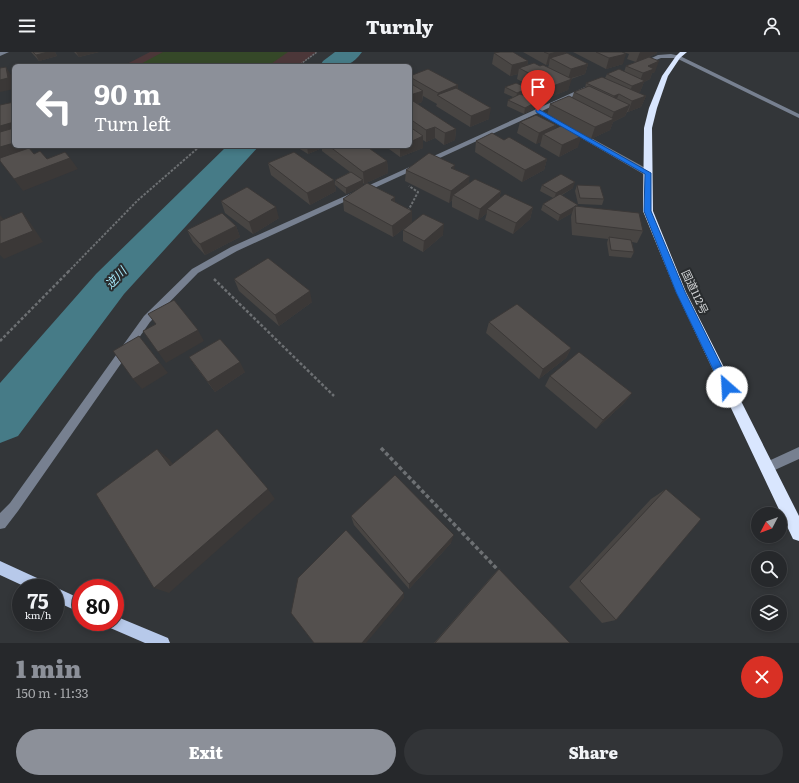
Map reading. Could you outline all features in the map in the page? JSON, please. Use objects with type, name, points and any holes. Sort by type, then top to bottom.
[{"type":"highway","name":"国道112号","points":[[681,54],[665,76],[653,108],[648,128],[648,211],[681,292],[799,533]]},
{"type":"main road","points":[[0,568],[24,579]]},
{"type":"main road","points":[[124,627],[163,643]]},
{"type":"street","points":[[0,54],[6,52]]},
{"type":"street","points":[[666,52],[681,54],[799,116]]},
{"type":"street","points":[[634,67],[660,56],[681,54]]},
{"type":"street","points":[[0,523],[14,507],[81,414],[146,319],[195,271],[234,249],[395,177],[591,86]]},
{"type":"street","points":[[538,111],[648,173]]},
{"type":"street","points":[[766,468],[799,453]]},
{"type":"path","points":[[301,64],[317,52]]},
{"type":"path","points":[[0,341],[138,200],[198,148]]},
{"type":"path","points":[[395,177],[418,192],[408,211]]},
{"type":"path","points":[[202,267],[334,396]]},
{"type":"path","points":[[381,448],[503,574]]},
{"type":"shaded area","points":[[150,52],[317,52],[301,64],[127,64]]},
{"type":"green space","points":[[163,52],[288,52],[271,64],[141,64]]},
{"type":"building","points":[[33,52],[48,52],[36,55]]},
{"type":"building","points":[[513,52],[528,61],[512,65],[494,53]]},
{"type":"building","points":[[544,52],[557,52],[549,54]]},
{"type":"building","points":[[596,52],[622,52],[626,54],[609,58]]},
{"type":"building","points":[[567,53],[588,64],[571,69],[550,58]]},
{"type":"building","points":[[649,57],[659,61],[648,66],[654,69],[643,73],[626,66]]},
{"type":"building","points":[[534,63],[540,66],[543,65],[572,79],[553,86],[519,68]]},
{"type":"building","points":[[6,67],[8,78],[0,80],[0,68]]},
{"type":"building","points":[[428,69],[458,85],[438,93],[412,78],[412,75]]},
{"type":"building","points":[[619,69],[645,81],[632,86],[607,74]]},
{"type":"building","points":[[602,77],[646,96],[632,101],[619,94],[614,96],[586,83]]},
{"type":"building","points":[[516,83],[528,88],[517,93],[505,87]]},
{"type":"building","points":[[412,84],[423,91],[412,94]]},
{"type":"building","points":[[589,86],[630,105],[614,112],[574,92]]},
{"type":"building","points":[[456,88],[491,108],[471,116],[437,95]]},
{"type":"building","points":[[520,94],[538,101],[525,108],[508,100]]},
{"type":"building","points":[[569,96],[614,119],[595,127],[550,104]]},
{"type":"building","points":[[412,100],[456,129],[445,133],[435,127],[426,130],[412,120]]},
{"type":"building","points":[[12,102],[12,123],[0,126],[0,105]]},
{"type":"building","points":[[536,115],[556,125],[539,133],[520,122]]},
{"type":"building","points":[[563,125],[582,136],[562,145],[543,134]]},
{"type":"building","points":[[412,128],[423,136],[412,141]]},
{"type":"building","points":[[12,129],[12,144],[0,147],[0,132]]},
{"type":"building","points":[[492,133],[504,140],[509,137],[547,159],[525,170],[476,141]]},
{"type":"building","points":[[29,148],[34,154],[40,151],[47,159],[65,152],[70,158],[14,179],[0,161],[0,158]]},
{"type":"building","points":[[332,148],[369,148],[387,161],[363,172]]},
{"type":"building","points":[[294,152],[334,180],[307,193],[268,163]]},
{"type":"building","points":[[429,153],[455,165],[451,168],[470,176],[451,191],[406,170]]},
{"type":"building","points":[[351,172],[363,180],[346,188],[335,180]]},
{"type":"building","points":[[561,174],[575,182],[556,193],[542,185]]},
{"type":"building","points":[[475,179],[501,191],[480,209],[453,195]]},
{"type":"building","points":[[367,183],[395,197],[391,200],[412,211],[392,226],[343,199]]},
{"type":"building","points":[[577,185],[600,186],[604,199],[580,198]]},
{"type":"building","points":[[247,187],[276,207],[249,222],[221,201]]},
{"type":"building","points":[[505,194],[533,207],[516,223],[487,209]]},
{"type":"building","points":[[560,194],[578,205],[560,215],[543,204]]},
{"type":"building","points":[[575,206],[639,213],[643,231],[576,223]]},
{"type":"building","points":[[22,212],[33,231],[0,244],[0,221]]},
{"type":"building","points":[[222,213],[236,226],[200,244],[187,230]]},
{"type":"building","points":[[423,214],[444,224],[424,241],[403,230]]},
{"type":"building","points":[[609,237],[631,240],[634,252],[611,250]]},
{"type":"building","points":[[268,258],[310,291],[275,315],[234,279]]},
{"type":"building","points":[[174,300],[198,330],[158,352],[143,331],[156,324],[148,314]]},
{"type":"building","points":[[517,304],[571,348],[543,369],[489,322]]},
{"type":"building","points":[[139,336],[160,363],[133,379],[113,351]]},
{"type":"building","points":[[220,339],[240,362],[208,382],[189,357]]},
{"type":"building","points":[[579,352],[632,393],[603,420],[550,376]]},
{"type":"building","points":[[217,429],[268,489],[154,588],[96,494],[157,449],[170,466]]},
{"type":"building","points":[[395,475],[454,535],[409,584],[351,516]]},
{"type":"building","points":[[666,489],[701,519],[616,620],[580,581]]},
{"type":"building","points":[[346,530],[404,593],[362,643],[314,643],[291,613],[298,578]]},
{"type":"building","points":[[499,569],[570,643],[435,643]]},
{"type":"waterway","name":"逆川","points":[[335,64],[350,52]]},
{"type":"waterway","name":"逆川","points":[[0,420],[110,284],[242,148]]},
{"type":"route","points":[[538,111],[648,173],[648,211],[681,292],[727,387]]}]
